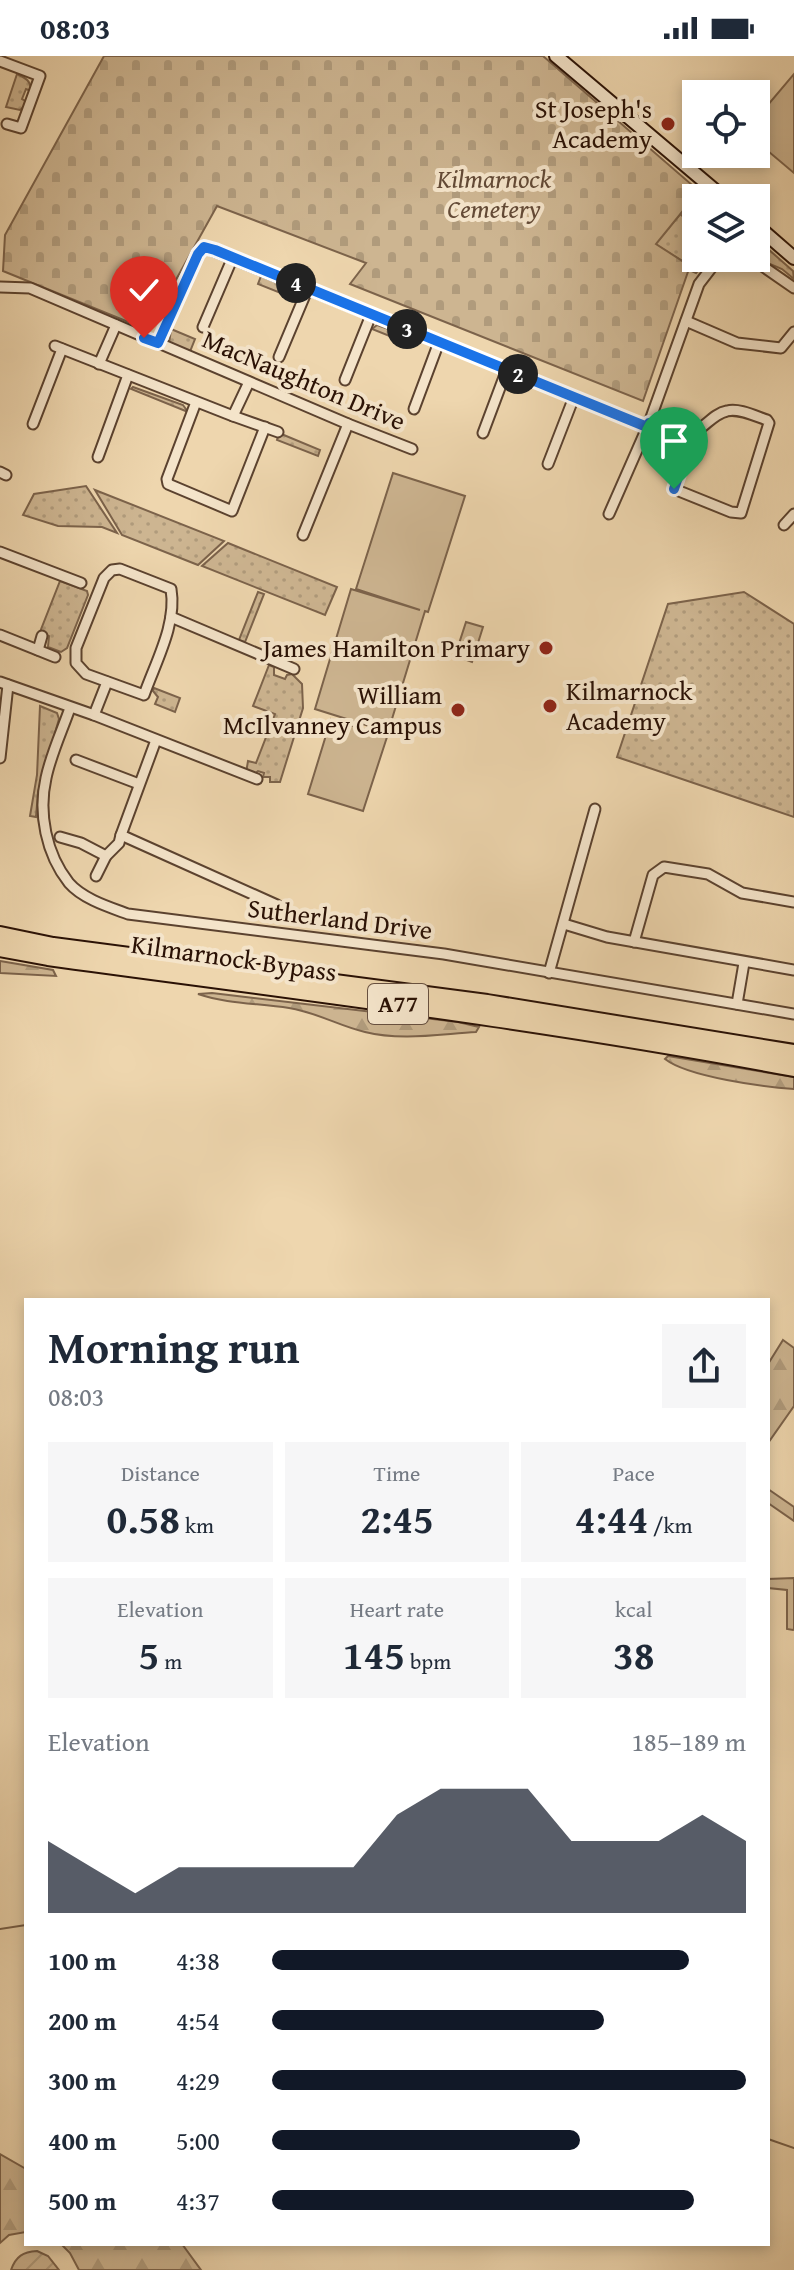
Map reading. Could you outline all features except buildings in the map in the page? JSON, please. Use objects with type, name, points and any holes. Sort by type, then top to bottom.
[{"type":"highway","name":"Kilmarnock Bypass","points":[[0,935],[53,946],[487,1003],[794,1053]]},
{"type":"highway","name":"Kilmarnock Bypass","points":[[0,948],[484,1016],[685,1047],[794,1068]]},
{"type":"main road","points":[[556,56],[707,184]]},
{"type":"main road","points":[[770,237],[794,258]]},
{"type":"street","points":[[0,61],[40,76],[21,128],[7,124]]},
{"type":"street","points":[[158,343],[204,247],[648,425],[686,435],[727,411],[767,420],[769,429],[741,513],[731,512],[674,489],[688,448],[686,435]]},
{"type":"street","points":[[203,327],[233,257]]},
{"type":"street","points":[[770,271],[794,288]]},
{"type":"street","points":[[609,514],[648,425],[699,284],[708,272]]},
{"type":"street","name":"MacNaughton Drive","points":[[0,287],[30,288],[412,449]]},
{"type":"street","points":[[279,357],[308,288]]},
{"type":"street","points":[[345,380],[371,315]]},
{"type":"street","points":[[686,321],[737,343],[781,348],[794,332]]},
{"type":"street","points":[[99,364],[116,325]]},
{"type":"street","points":[[414,409],[439,342]]},
{"type":"street","points":[[33,424],[59,348],[278,432]]},
{"type":"street","points":[[483,433],[507,369]]},
{"type":"street","points":[[98,457],[128,375]]},
{"type":"street","points":[[233,416],[249,382]]},
{"type":"street","points":[[548,464],[574,397]]},
{"type":"street","points":[[196,402],[167,479],[168,484],[232,511],[265,427]]},
{"type":"street","points":[[303,535],[348,424]]},
{"type":"street","points":[[784,525],[794,514]]},
{"type":"street","points":[[0,552],[81,583]]},
{"type":"street","points":[[65,577],[69,564]]},
{"type":"street","points":[[120,569],[171,589],[174,606],[171,617],[144,695],[86,674],[76,663],[76,648],[104,578],[112,570],[120,569]]},
{"type":"street","points":[[171,617],[294,669]]},
{"type":"street","points":[[0,635],[55,657]]},
{"type":"street","points":[[38,650],[42,636]]},
{"type":"street","points":[[94,715],[107,682]]},
{"type":"street","points":[[0,758],[4,684],[94,715],[257,779]]},
{"type":"street","name":"Sutherland Drive","points":[[70,708],[46,778],[42,811],[50,848],[70,884],[98,903],[128,914],[444,954],[794,1014]]},
{"type":"street","points":[[96,876],[106,856],[119,843],[156,740]]},
{"type":"street","points":[[76,760],[139,784]]},
{"type":"street","points":[[549,973],[595,809]]},
{"type":"street","points":[[121,835],[277,905]]},
{"type":"street","points":[[60,837],[81,843],[106,856]]},
{"type":"street","points":[[634,942],[653,875],[664,867],[708,874],[742,893],[794,902]]},
{"type":"street","points":[[564,924],[634,942],[794,970]]},
{"type":"street","points":[[737,1004],[744,963]]},
{"type":"green space","name":"Kilmarnock Cemetery","points":[[104,56],[543,56],[691,184],[682,184],[682,212],[656,244],[682,261],[682,272],[688,272],[643,401],[350,284],[366,263],[217,206],[148,330],[3,271],[5,235]]},
{"type":"green space","points":[[17,74],[27,80],[31,88],[31,91],[26,89],[22,99],[27,102],[20,110],[6,107]]},
{"type":"green space","points":[[794,74],[794,173],[770,153],[770,102]]},
{"type":"green space","points":[[680,214],[682,216],[682,261],[655,244]]},
{"type":"green space","points":[[770,251],[793,271],[794,279],[770,264]]},
{"type":"green space","points":[[261,276],[293,289],[298,300],[258,284]]},
{"type":"green space","points":[[377,325],[415,338],[412,345],[372,329]]},
{"type":"green space","points":[[171,329],[195,339],[189,354],[169,344]]},
{"type":"green space","points":[[133,387],[183,405],[188,412],[131,389]]},
{"type":"green space","points":[[279,433],[320,450],[318,456],[277,440]]},
{"type":"green space","points":[[393,473],[465,496],[388,732],[315,709],[351,589],[420,610],[356,589]]},
{"type":"green space","points":[[86,486],[117,533],[102,527],[58,526],[23,515],[34,494]]},
{"type":"green space","points":[[95,490],[224,541],[198,565],[122,535]]},
{"type":"green space","points":[[228,543],[337,587],[325,615],[202,566]]},
{"type":"green space","points":[[60,581],[87,591],[88,595],[67,648],[61,652],[48,647],[49,636],[40,632]]},
{"type":"green space","points":[[258,592],[264,594],[245,642],[239,640]]},
{"type":"green space","points":[[744,592],[794,624],[794,817],[617,757],[668,604]]},
{"type":"green space","points":[[466,622],[483,627],[472,662],[455,656]]},
{"type":"green space","points":[[269,665],[274,667],[274,675],[285,679],[292,674],[302,684],[303,708],[280,782],[270,782],[270,777],[263,777],[264,773],[258,771],[253,775],[246,773],[248,761],[256,763],[275,714],[253,706]]},
{"type":"green space","points":[[154,688],[180,698],[175,712],[155,704],[158,697]]},
{"type":"green space","points":[[40,706],[57,713],[59,719],[38,792],[36,817],[30,816],[37,775]]},
{"type":"green space","points":[[331,719],[387,737],[363,811],[308,794]]},
{"type":"green space","points":[[0,961],[53,970],[56,976],[0,973]]},
{"type":"green space","points":[[212,993],[479,1027],[476,1032],[379,1035],[299,1010],[232,1002],[198,994]]},
{"type":"green space","points":[[668,1056],[794,1077],[794,1089],[708,1076],[676,1065],[665,1059]]},
{"type":"green space","points":[[783,1340],[794,1348],[794,1406],[770,1440],[770,1361]]},
{"type":"green space","points":[[770,1490],[794,1507],[794,1521],[770,1504]]},
{"type":"green space","points":[[794,1578],[793,1630],[787,1629],[787,1590],[770,1588],[770,1579]]},
{"type":"green space","points":[[0,2154],[24,2168],[24,2232],[9,2235],[0,2243]]},
{"type":"green space","points":[[63,2246],[183,2246],[201,2270],[79,2270]]},
{"type":"green space","points":[[37,2251],[48,2256],[59,2270],[11,2270],[21,2256]]},
{"type":"waterway","points":[[0,1929],[24,1925]]},
{"type":"waterway","points":[[770,2140],[794,2148]]},
{"type":"place","name":"St Joseph's Academy","points":[[668,124]]},
{"type":"place","name":"James Hamilton Primary","points":[[546,648]]},
{"type":"place","name":"Kilmarnock Academy","points":[[550,706]]},
{"type":"place","name":"William McIlvanney Campus","points":[[458,710]]},
{"type":"route","points":[[144,338],[158,343],[198,254],[204,247],[215,250],[647,427],[649,423],[686,435],[688,448],[674,489]]}]
